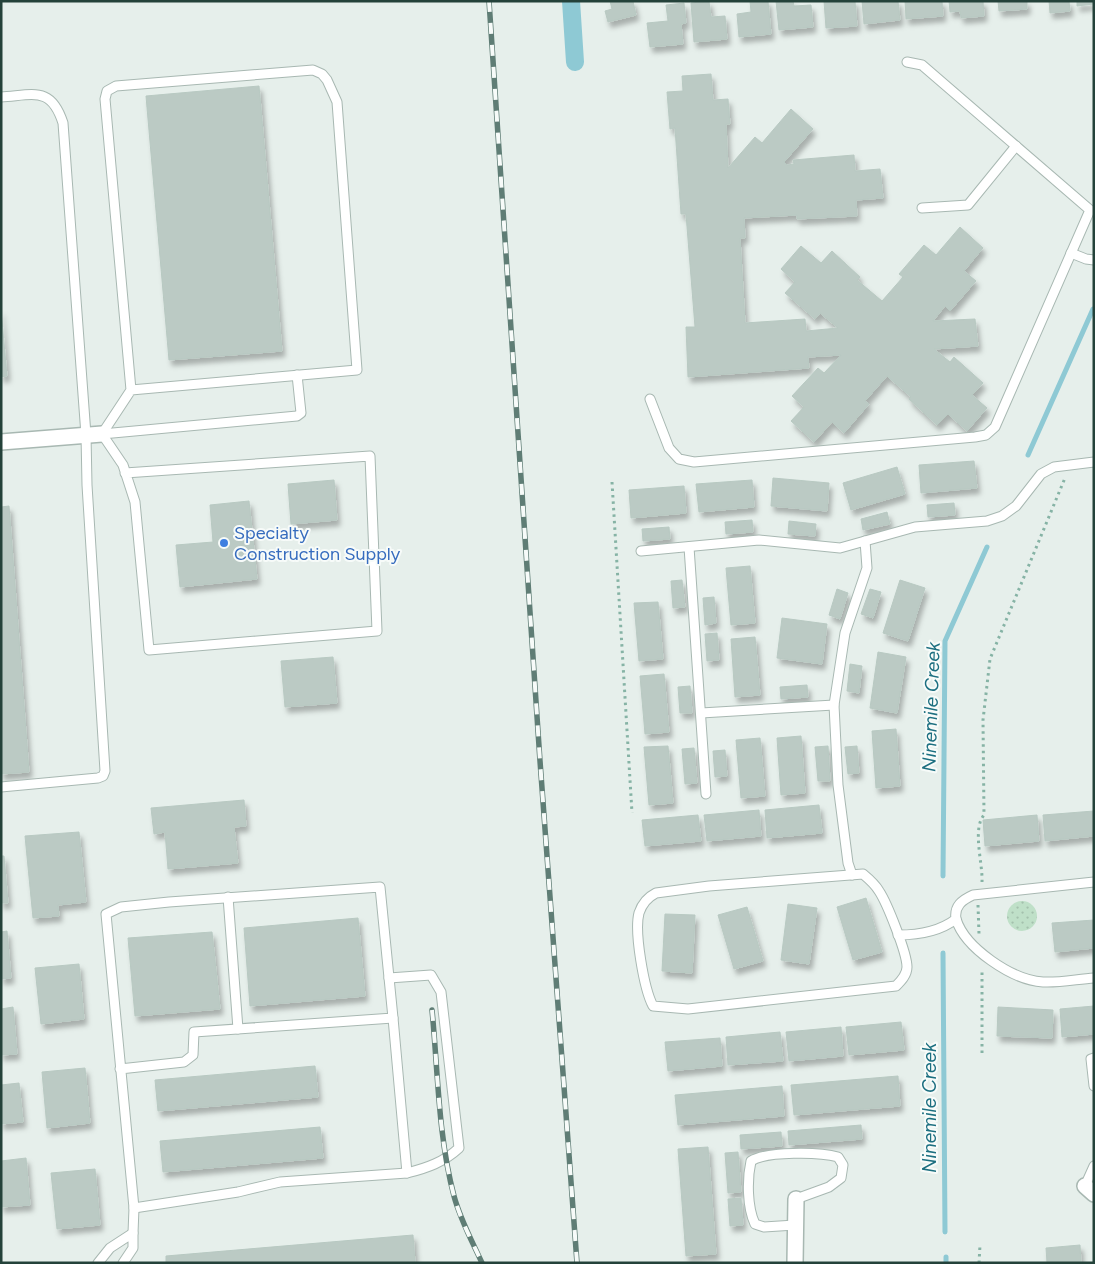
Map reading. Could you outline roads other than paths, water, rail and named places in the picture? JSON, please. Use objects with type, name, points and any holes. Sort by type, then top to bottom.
[{"type":"street","points":[[1,442],[102,434]]},
{"type":"street","points":[[795,1263],[796,1199]]},
{"type":"lane","points":[[650,399],[669,448],[679,459],[694,462],[986,435],[995,428],[1071,253],[1092,212],[922,65],[907,62]]},
{"type":"lane","points":[[102,434],[131,390],[105,99],[107,91],[116,86],[314,70],[322,74],[327,80],[337,102],[357,370],[131,390]]},
{"type":"lane","points":[[1,97],[43,94],[55,103],[63,123],[86,435],[104,772],[100,778],[1,787]]},
{"type":"lane","points":[[922,208],[968,205],[1016,146]]},
{"type":"lane","points":[[1071,253],[1094,260]]},
{"type":"lane","points":[[102,434],[297,416],[301,413],[297,375]]},
{"type":"lane","points":[[102,434],[123,464],[125,473],[135,502],[149,650],[378,631],[370,456],[125,473]]},
{"type":"lane","points":[[640,551],[759,540],[840,548],[915,527],[987,521],[1002,516],[1016,506],[1041,474],[1054,467],[1071,463],[1094,462]]},
{"type":"lane","points":[[852,875],[848,863],[838,786],[834,705],[844,633],[867,568],[865,541]]},
{"type":"lane","points":[[689,546],[706,794]]},
{"type":"lane","points":[[701,714],[834,705]]},
{"type":"lane","points":[[863,874],[878,888],[898,935],[907,967],[896,986],[887,989],[688,1009],[653,1006],[646,993],[638,928],[639,914],[649,896],[656,893],[709,886],[863,874]]},
{"type":"lane","points":[[1094,882],[979,894],[961,901],[955,913],[960,932],[981,953],[1000,966],[1042,982],[1094,978]]},
{"type":"lane","points":[[123,1263],[133,1248],[134,1208],[106,914],[121,907],[228,897],[380,887],[407,1173]]},
{"type":"lane","points":[[228,897],[238,1029]]},
{"type":"lane","points":[[898,935],[929,932],[947,926],[956,919]]},
{"type":"lane","points":[[134,1208],[238,1192],[280,1182],[407,1173],[447,1159],[459,1148],[442,992],[431,975],[389,978]]},
{"type":"lane","points":[[120,1069],[184,1062],[193,1055],[194,1032],[393,1018]]},
{"type":"lane","points":[[1094,1058],[1091,1059],[1094,1086]]},
{"type":"lane","points":[[795,1225],[764,1227],[755,1224],[750,1201],[749,1171],[751,1162],[759,1157],[828,1154],[838,1157],[843,1165],[841,1178],[829,1186],[796,1199]]},
{"type":"lane","points":[[1090,1190],[1094,1166]]},
{"type":"lane","points":[[98,1263],[110,1248],[133,1233]]},
{"type":"waterway","points":[[571,1],[575,62]]},
{"type":"waterway","name":"Ninemile Creek","points":[[1028,455],[1093,309]]},
{"type":"waterway","name":"Ninemile Creek","points":[[943,876],[945,641],[987,547]]},
{"type":"waterway","name":"Ninemile Creek","points":[[943,953],[945,1232]]},
{"type":"waterway","name":"Ninemile Creek","points":[[946,1257],[946,1263]]},
{"type":"railway","points":[[489,1],[540,761],[577,1263]]},
{"type":"railway","points":[[432,1010],[439,1103],[449,1173],[454,1196],[466,1230],[482,1263]]},
{"type":"place","name":"Specialty Construction Supply","points":[[224,543]]}]
